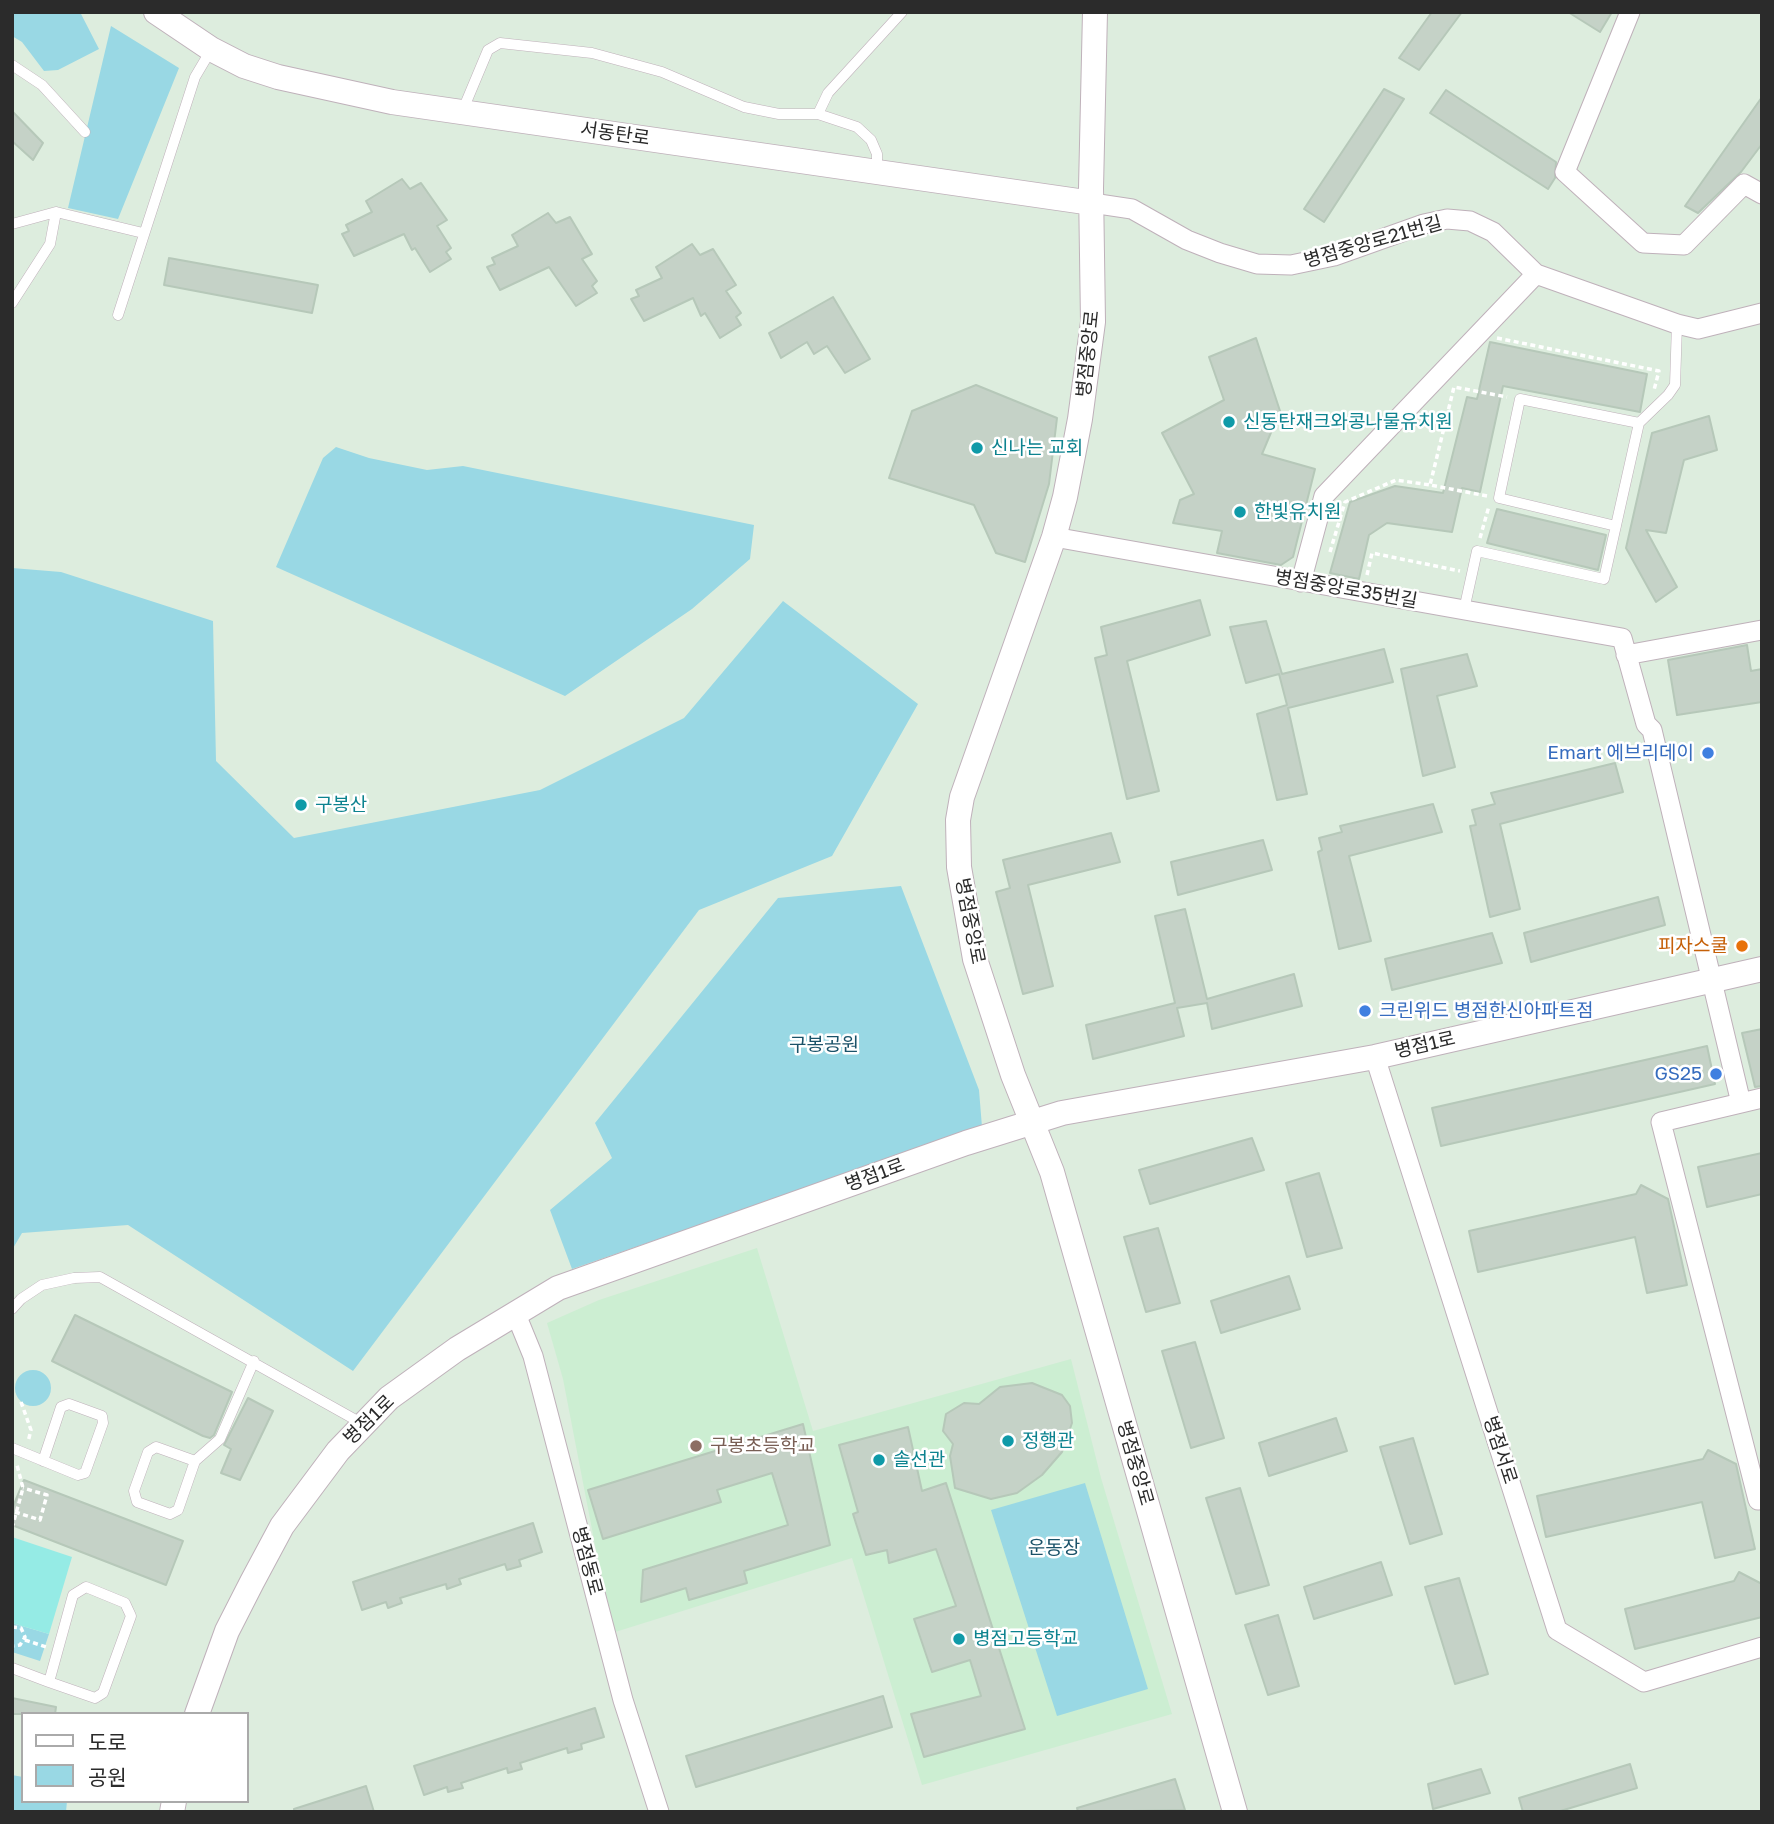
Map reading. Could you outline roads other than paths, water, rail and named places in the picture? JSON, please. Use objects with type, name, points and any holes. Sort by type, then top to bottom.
[{"type":"street","name":"서동탄로","points":[[156,12],[211,49],[244,66],[278,77],[392,102],[1092,203]]},
{"type":"street","name":"병점중앙로","points":[[1095,12],[1092,203],[1094,322],[1080,419],[1065,497],[1054,537],[962,797],[957,842],[975,959],[1013,1075],[1052,1172],[1236,1812]]},
{"type":"street","points":[[1630,12],[1565,172],[1643,243],[1684,245],[1744,184],[1762,194]]},
{"type":"street","name":"병점중앙로21번길","points":[[1092,203],[1132,209],[1178,235],[1220,253],[1257,264],[1291,265],[1334,256],[1424,224],[1447,219],[1470,221],[1493,232],[1536,274],[1677,324],[1698,330],[1762,313]]},
{"type":"street","points":[[1301,582],[1324,496],[1536,274]]},
{"type":"street","name":"병점중앙로35번길","points":[[1054,537],[1622,638],[1626,654]]},
{"type":"street","points":[[1741,1103],[1714,980],[1652,730],[1646,724],[1626,654],[1762,630]]},
{"type":"street","name":"병점1로","points":[[198,1712],[227,1631],[282,1526],[330,1460],[389,1398],[515,1312],[558,1288],[966,1143],[1062,1113],[1374,1057],[1762,969]]},
{"type":"street","name":"병점서로","points":[[1374,1057],[1557,1630],[1644,1682],[1762,1647]]},
{"type":"street","points":[[1762,1098],[1661,1122],[1758,1500],[1762,1499]]},
{"type":"street","name":"병점동로","points":[[515,1312],[537,1369],[623,1700],[659,1812]]},
{"type":"lane","points":[[818,114],[828,93],[902,12]]},
{"type":"lane","points":[[462,112],[488,50],[500,43],[592,52],[663,72],[744,107],[779,114],[818,114],[857,127],[871,140],[877,154],[877,172]]},
{"type":"lane","points":[[118,315],[195,77],[211,49]]},
{"type":"lane","points":[[12,65],[42,85],[85,132]]},
{"type":"lane","points":[[12,224],[56,212],[143,233]]},
{"type":"lane","points":[[12,303],[50,244],[56,212]]},
{"type":"lane","points":[[1464,610],[1477,551],[1604,579],[1639,423],[1675,385],[1677,324]]},
{"type":"lane","points":[[1616,526],[1499,498],[1520,400],[1639,423]]},
{"type":"lane","points":[[12,1309],[42,1285],[74,1278],[100,1277],[363,1424]]},
{"type":"lane","points":[[195,1461],[156,1447],[148,1452],[134,1491],[137,1502],[170,1514],[178,1510],[195,1461],[220,1439],[254,1361]]},
{"type":"lane","points":[[12,1448],[43,1461],[78,1475],[85,1473],[103,1423],[102,1416],[69,1404],[61,1407],[43,1461]]},
{"type":"lane","points":[[12,1668],[49,1682],[95,1698],[103,1693],[131,1616],[125,1604],[86,1587],[73,1595],[49,1682]]},
{"type":"place","name":"신동탄재크와콩나물유치원","points":[[1229,422]]},
{"type":"place","name":"신나는 교회","points":[[977,448]]},
{"type":"place","name":"한빛유치원","points":[[1240,512]]},
{"type":"place","name":"Emart 에브리데이","points":[[1708,753]]},
{"type":"place","name":"구봉산","points":[[301,805]]},
{"type":"place","name":"피자스쿨","points":[[1742,946]]},
{"type":"place","name":"크린위드 병점한신아파트점","points":[[1365,1011]]},
{"type":"place","name":"GS25","points":[[1716,1074]]},
{"type":"place","name":"정행관","points":[[1008,1441]]},
{"type":"place","name":"구봉초등학교","points":[[696,1446]]},
{"type":"place","name":"솔선관","points":[[879,1460]]},
{"type":"place","name":"병점고등학교","points":[[959,1639]]},
{"type":"park label","name":"구봉공원","points":[[824,1045]]},
{"type":"park label","name":"운동장","points":[[1054,1548]]}]
